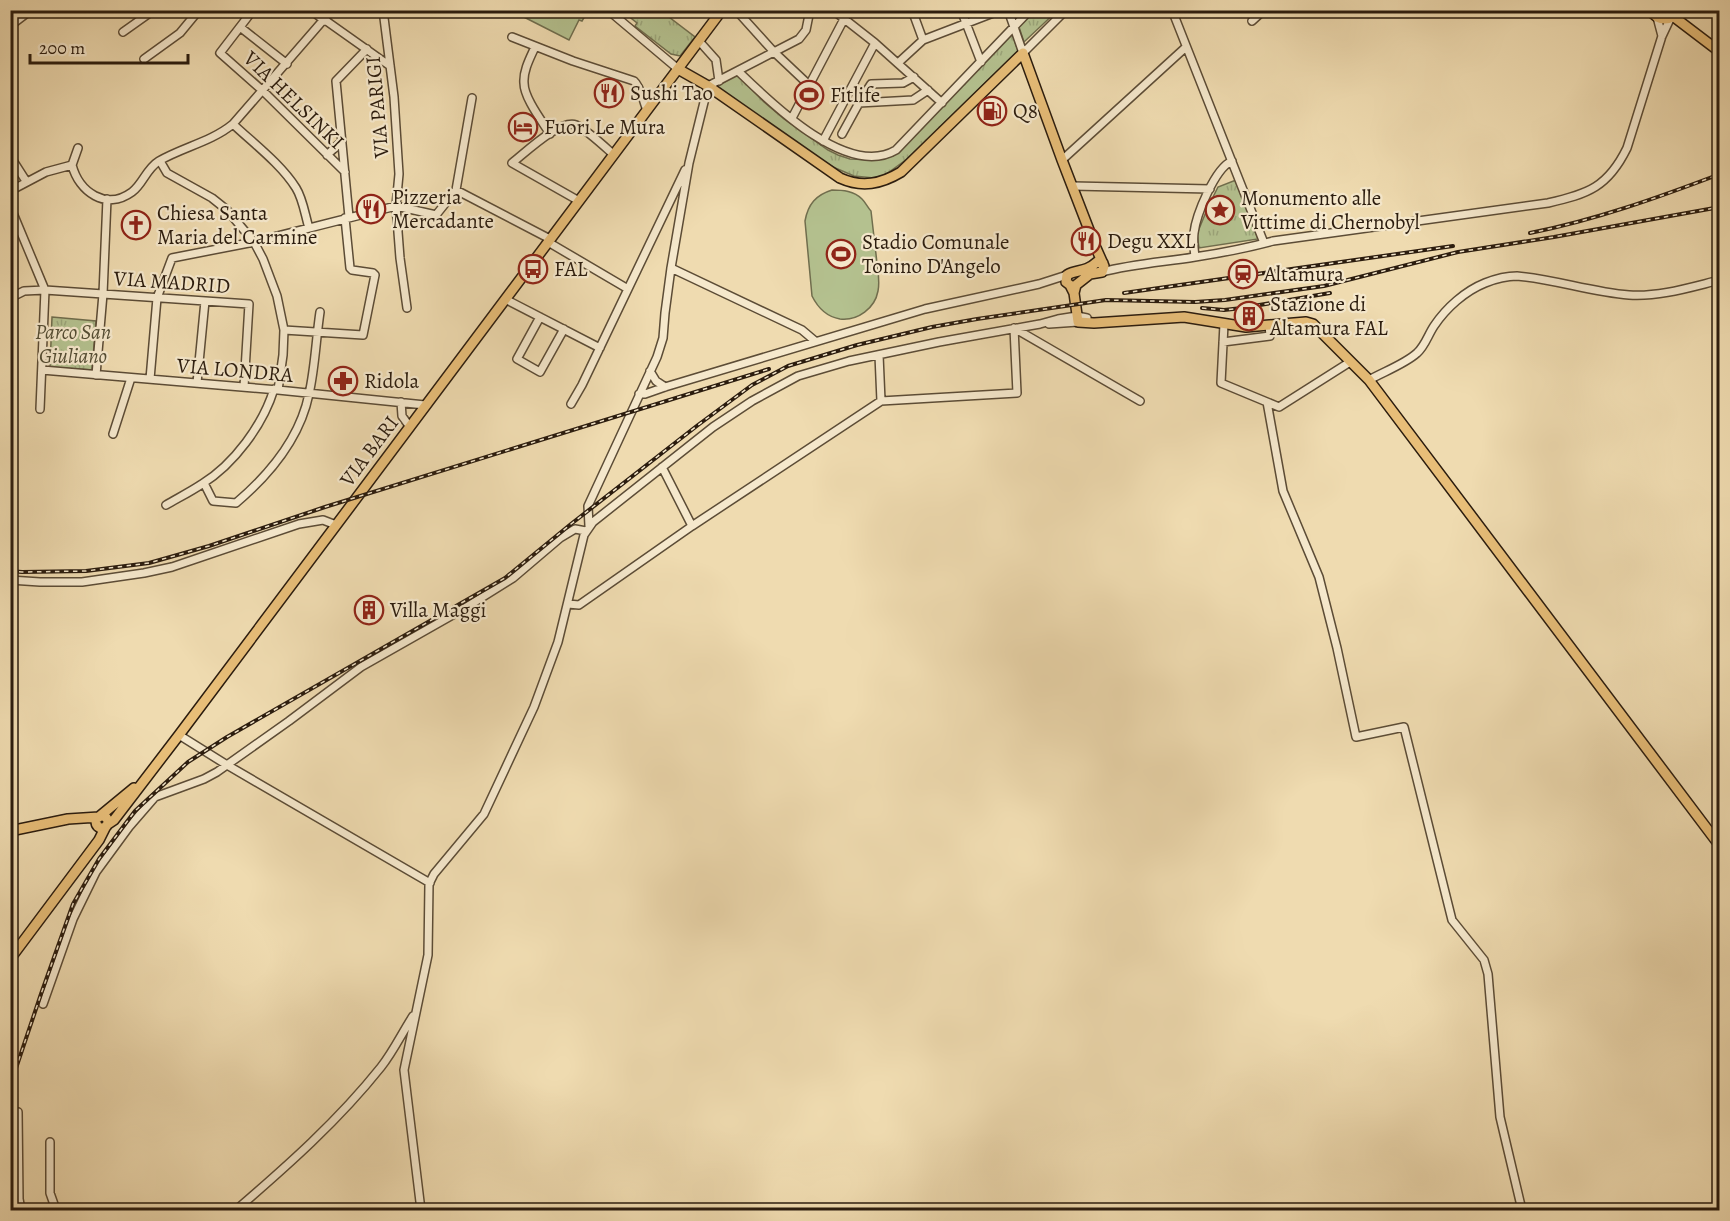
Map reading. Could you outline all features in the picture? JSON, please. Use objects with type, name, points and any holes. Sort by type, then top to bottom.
[{"type":"main road","name":"VIA BARI","points":[[101,822],[141,784],[179,735],[722,10]]},
{"type":"main road","points":[[1653,14],[1661,19],[1676,14],[1685,25],[1719,52]]},
{"type":"main road","points":[[678,69],[708,87],[840,178],[858,184],[876,183],[892,178],[901,172],[1023,53],[1096,248],[1099,267],[1072,282],[1079,316],[1109,322],[1184,317],[1246,327],[1306,322],[1313,324],[1369,380],[1719,846]]},
{"type":"main road","points":[[10,831],[79,818],[101,822],[96,843],[10,960]]},
{"type":"street","points":[[10,26],[32,10]]},
{"type":"street","points":[[144,59],[180,33],[200,10]]},
{"type":"street","points":[[253,10],[240,27],[287,64]]},
{"type":"street","points":[[311,10],[390,66]]},
{"type":"street","points":[[78,148],[72,165],[83,187],[95,196],[107,199],[130,193],[137,188],[160,160],[213,137],[233,124],[325,21],[332,10]]},
{"type":"street","name":"VIA PARIGI","points":[[383,10],[394,97],[399,174],[396,206],[407,308]]},
{"type":"street","points":[[608,10],[678,69]]},
{"type":"street","points":[[736,10],[774,52],[810,86]]},
{"type":"street","points":[[587,529],[588,506],[657,357],[663,338],[671,268],[689,163],[708,87],[802,36],[806,30],[810,10]]},
{"type":"street","points":[[833,10],[875,43],[942,103]]},
{"type":"street","points":[[792,118],[844,19],[852,10]]},
{"type":"street","points":[[912,10],[923,40]]},
{"type":"street","points":[[961,10],[981,62]]},
{"type":"street","points":[[898,63],[923,40],[1001,10]]},
{"type":"street","points":[[1008,10],[1023,53],[1066,10]]},
{"type":"street","points":[[738,71],[772,104],[823,141],[844,152],[879,155],[890,153],[896,150],[1030,10]]},
{"type":"street","points":[[1172,10],[1264,243]]},
{"type":"street","points":[[1252,21],[1264,10]]},
{"type":"street","points":[[123,32],[150,12]]},
{"type":"street","points":[[1653,14],[1662,36]]},
{"type":"street","points":[[1099,267],[1119,268],[1195,257],[1264,243],[1548,203],[1575,197],[1601,184],[1620,163],[1627,148],[1662,36],[1676,14]]},
{"type":"street","name":"VIA HELSINKI","points":[[240,27],[220,53],[263,90],[345,172]]},
{"type":"street","points":[[512,37],[634,81],[639,85],[647,110]]},
{"type":"street","points":[[699,41],[716,60],[719,81]]},
{"type":"street","points":[[823,141],[875,43]]},
{"type":"street","points":[[535,47],[526,69],[524,83],[527,94],[550,134]]},
{"type":"street","points":[[1062,160],[1186,47]]},
{"type":"street","points":[[284,330],[363,335],[375,275],[350,268],[345,172],[336,81],[367,49]]},
{"type":"street","points":[[842,134],[871,84],[903,83],[914,77]]},
{"type":"street","points":[[859,103],[913,100],[928,90]]},
{"type":"street","points":[[150,379],[157,298],[172,258],[254,242],[396,206],[436,215],[456,190],[472,98]]},
{"type":"street","points":[[233,124],[281,169],[296,187],[309,228]]},
{"type":"street","points":[[579,201],[512,163],[567,124],[576,125],[614,155]]},
{"type":"street","points":[[327,155],[342,141]]},
{"type":"street","points":[[10,156],[26,181]]},
{"type":"street","points":[[160,160],[167,173],[212,198],[227,210],[254,242],[273,281],[284,330],[284,355],[276,390],[261,421],[247,441],[219,471],[204,483],[166,504]]},
{"type":"street","points":[[1195,257],[1194,230],[1199,212],[1224,165],[1232,161]]},
{"type":"street","points":[[571,404],[689,163]]},
{"type":"street","points":[[10,191],[46,172],[72,165]]},
{"type":"street","points":[[1073,186],[1210,189]]},
{"type":"street","points":[[456,190],[549,241],[628,289]]},
{"type":"street","points":[[96,375],[103,294],[107,199]]},
{"type":"street","points":[[10,206],[45,290],[40,409]]},
{"type":"street","points":[[671,268],[802,330],[815,341]]},
{"type":"street","points":[[1369,380],[1416,354],[1434,325],[1449,308],[1465,294],[1497,278],[1515,276],[1631,295],[1654,294],[1719,280]]},
{"type":"street","points":[[639,394],[925,309],[1039,284],[1072,282]]},
{"type":"street","name":"VIA MADRID","points":[[10,297],[24,291],[45,290],[249,304],[244,387]]},
{"type":"street","points":[[505,299],[600,348]]},
{"type":"street","points":[[197,383],[205,301]]},
{"type":"street","points":[[204,483],[213,501],[236,503],[260,482],[276,463],[306,408],[320,312]]},
{"type":"street","points":[[421,1210],[404,1070],[428,955],[430,883],[434,874],[484,814],[544,683],[558,642],[584,535],[592,522],[713,427],[752,401],[798,376],[849,361],[1079,316]]},
{"type":"street","points":[[540,317],[517,359],[540,372],[564,329]]},
{"type":"street","points":[[1224,324],[1221,383],[1279,407],[1350,362]]},
{"type":"street","points":[[1223,342],[1270,336],[1269,325]]},
{"type":"street","points":[[1014,328],[1140,401]]},
{"type":"street","points":[[568,604],[579,605],[692,526],[881,401],[1017,393],[1014,328]]},
{"type":"street","points":[[879,355],[881,401]]},
{"type":"street","name":"VIA LONDRA","points":[[42,370],[425,405]]},
{"type":"street","points":[[650,371],[656,381],[666,387]]},
{"type":"street","points":[[113,434],[130,378]]},
{"type":"street","points":[[643,386],[666,387]]},
{"type":"street","points":[[401,402],[402,416],[410,427]]},
{"type":"street","points":[[1267,402],[1283,491],[1319,577],[1356,737],[1404,727],[1452,920],[1484,960],[1488,974],[1500,1117],[1522,1210]]},
{"type":"street","points":[[662,467],[692,526]]},
{"type":"street","points":[[10,580],[82,582],[144,573],[172,567],[299,524],[323,520],[336,525]]},
{"type":"street","points":[[43,1004],[73,919],[96,872],[155,797],[204,779],[227,765],[361,667],[513,578],[560,538],[575,529],[587,529]]},
{"type":"street","points":[[179,735],[430,883]]},
{"type":"street","points":[[236,1210],[287,1166],[354,1099],[382,1065],[416,1012]]},
{"type":"street","points":[[18,1112],[21,1210]]},
{"type":"street","points":[[50,1142],[50,1193],[56,1210]]},
{"type":"green space","points":[[517,10],[588,11],[582,21],[579,20],[569,40],[516,13]]},
{"type":"green space","points":[[1035,10],[1057,11],[1024,42],[1019,27]]},
{"type":"green space","points":[[622,11],[661,11],[695,37],[680,56],[671,54],[635,26],[637,23]]},
{"type":"green space","points":[[1012,33],[1018,51],[907,159],[885,175],[874,178],[854,176],[833,167],[718,89],[718,86],[737,74],[784,119],[828,150],[850,159],[874,160],[893,156],[905,146]]},
{"type":"green space","points":[[1236,180],[1258,239],[1199,248],[1197,234],[1218,187]]},
{"type":"green space","points":[[832,190],[855,194],[871,211],[878,291],[873,303],[865,312],[847,319],[827,314],[812,296],[805,221],[814,201]]},
{"type":"green space","name":"Parco San Giuliano","points":[[52,317],[96,321],[92,370],[50,367]]},
{"type":"railway","points":[[1530,233],[1626,208],[1720,174]]},
{"type":"railway","points":[[10,1086],[73,904],[99,859],[135,811],[188,762],[227,737],[505,578],[698,425],[752,385],[788,366],[857,345],[977,319],[1106,300],[1195,302],[1324,286],[1458,252],[1720,207]]},
{"type":"railway","points":[[1124,293],[1453,246]]},
{"type":"railway","points":[[1202,308],[1224,310],[1242,308],[1330,293]]},
{"type":"railway","points":[[10,571],[86,571],[149,563],[769,369]]},
{"type":"place","name":"Sushi Tao","points":[[609,93]]},
{"type":"place","name":"Fitlife","points":[[809,95]]},
{"type":"place","name":"Q8","points":[[992,111]]},
{"type":"place","name":"Fuori Le Mura","points":[[523,127]]},
{"type":"place","name":"Pizzeria Mercadante","points":[[371,209]]},
{"type":"place","name":"Monumento alle Vittime di Chernobyl","points":[[1220,210]]},
{"type":"place","name":"Chiesa Santa Maria del Carmine","points":[[136,225]]},
{"type":"place","name":"Degu XXL","points":[[1086,241]]},
{"type":"place","name":"Stadio Comunale Tonino D'Angelo","points":[[841,254]]},
{"type":"place","name":"FAL","points":[[533,269]]},
{"type":"place","name":"Altamura","points":[[1243,274]]},
{"type":"place","name":"Stazione di Altamura FAL","points":[[1249,316]]},
{"type":"place","name":"Ridola","points":[[343,381]]},
{"type":"place","name":"Villa Maggi","points":[[369,610]]}]
